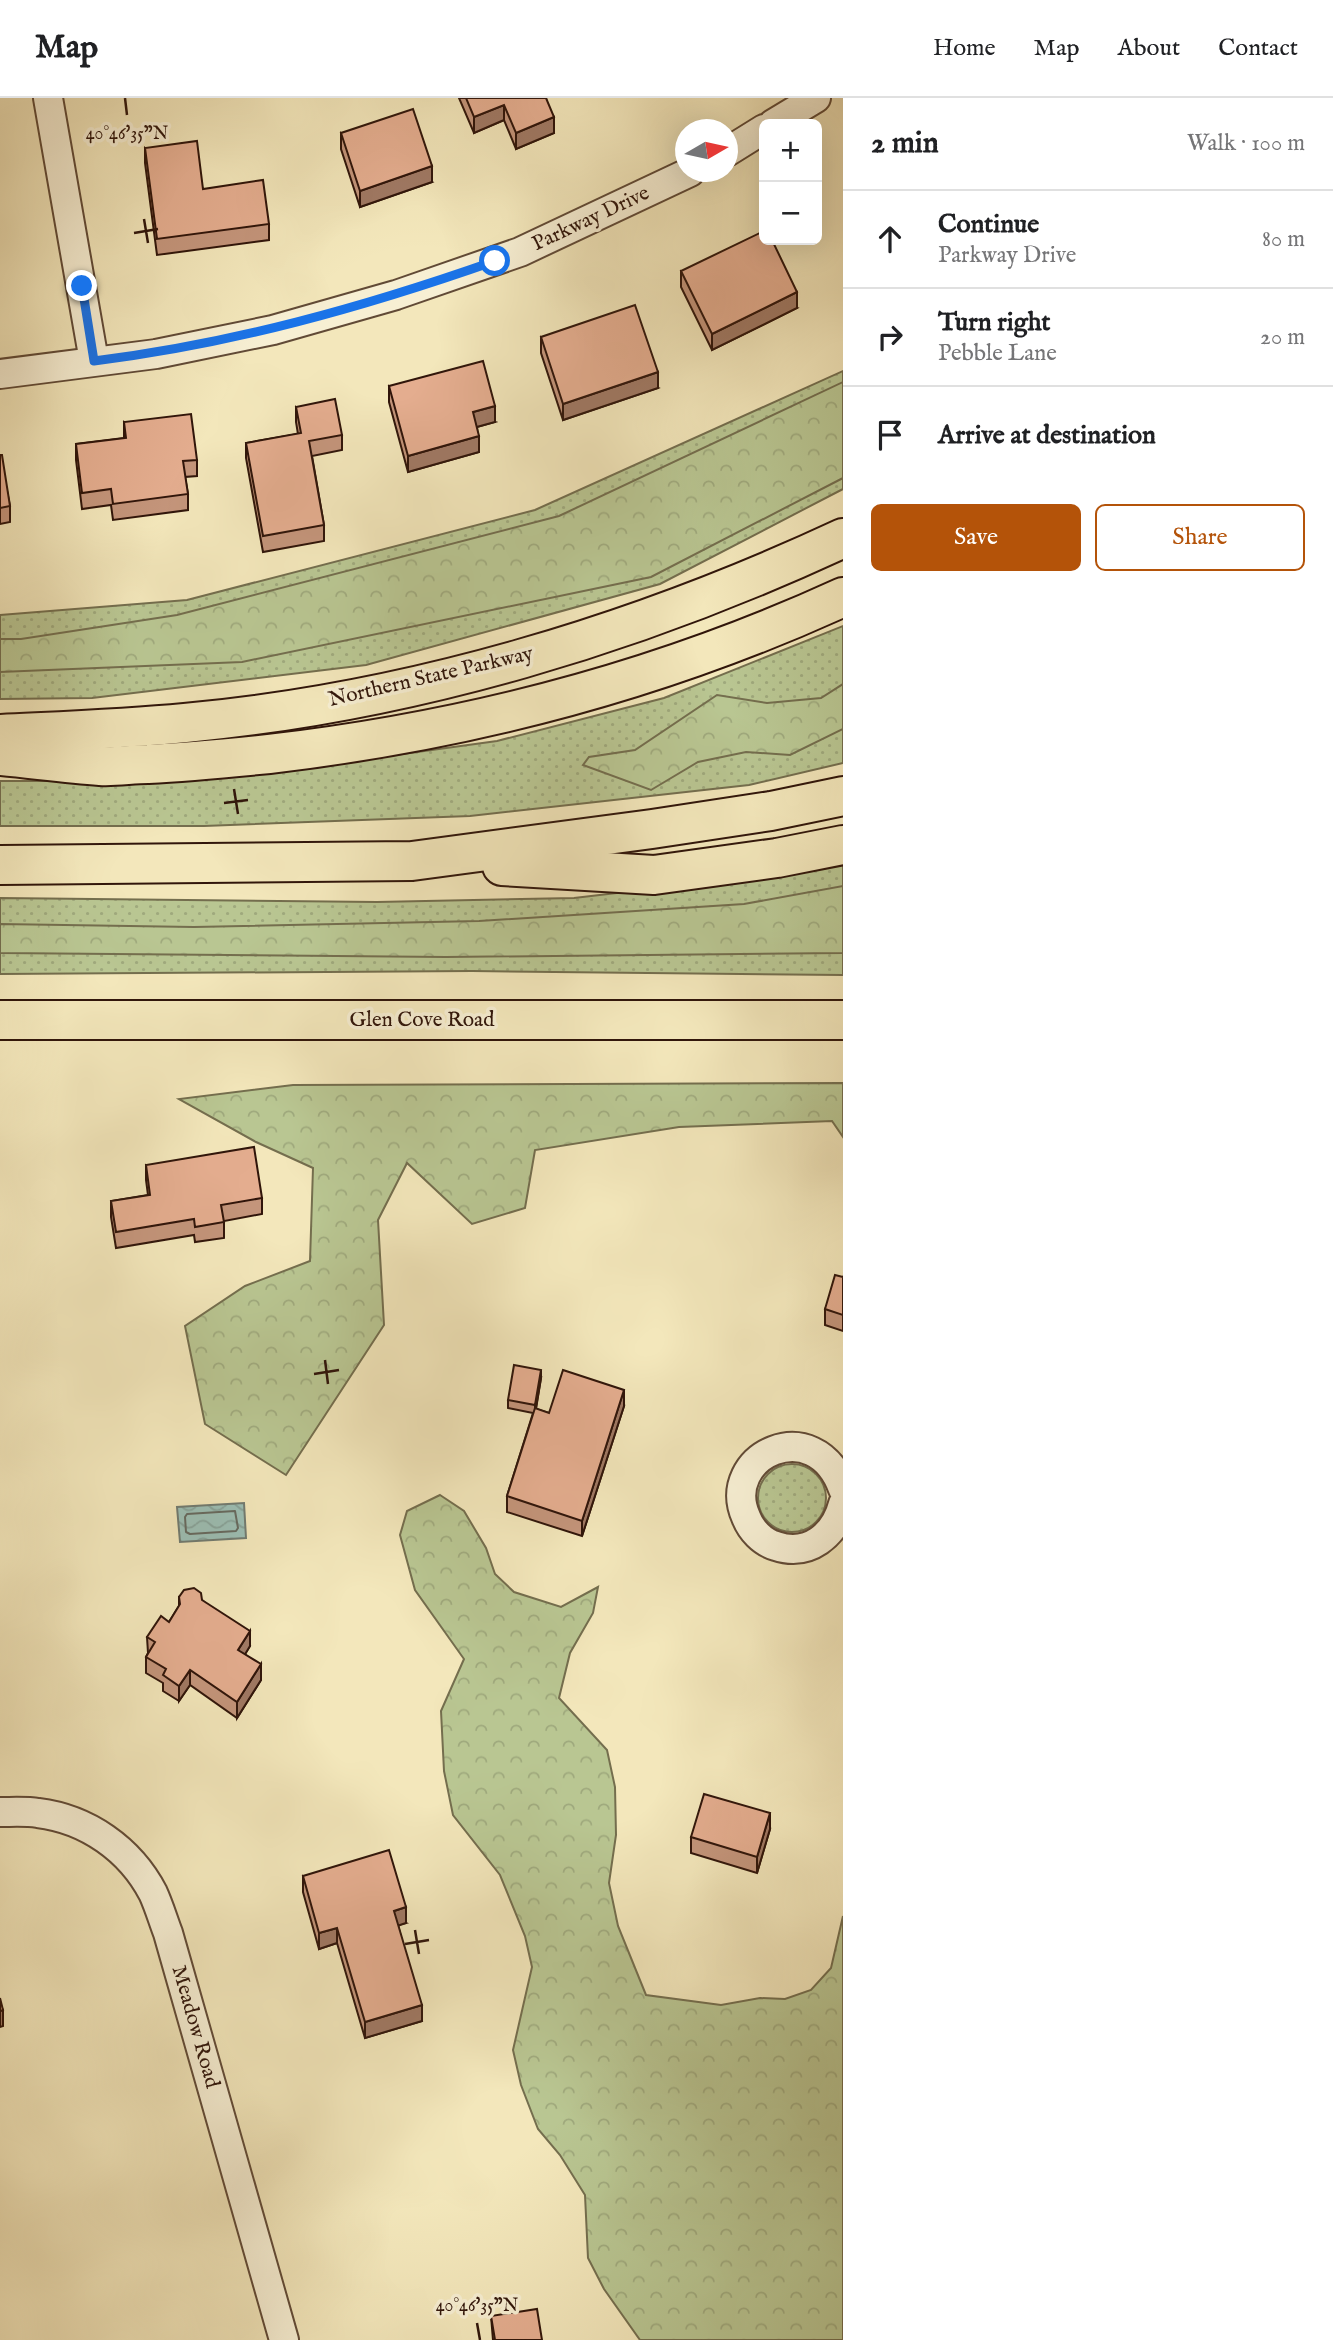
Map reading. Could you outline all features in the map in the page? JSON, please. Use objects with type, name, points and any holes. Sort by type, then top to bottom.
[{"type":"main road","name":"Northern State Parkway","points":[[0,734],[199,722],[342,700],[436,681],[516,660],[679,606],[757,576],[843,538]]},
{"type":"main road","points":[[0,756],[102,766],[168,763],[307,749],[439,728],[572,696],[637,677],[778,627],[843,597]]},
{"type":"main road","points":[[412,861],[771,811],[843,796]]},
{"type":"main road","points":[[0,865],[412,861],[654,875],[740,864],[843,845]]},
{"type":"main road","name":"Glen Cove Road","points":[[0,1020],[843,1020]]},
{"type":"street","points":[[48,98],[94,361]]},
{"type":"street","points":[[781,119],[816,98]]},
{"type":"street","points":[[738,145],[759,132]]},
{"type":"street","name":"Parkway Drive","points":[[0,374],[156,354],[273,330],[396,295],[520,252],[675,179]]},
{"type":"street","points":[[843,1489],[830,1463],[817,1453],[803,1448],[787,1447],[772,1451],[759,1459],[749,1471],[741,1499],[750,1526],[761,1538],[775,1546],[790,1549],[806,1548],[837,1531],[843,1504]]},
{"type":"street","name":"Meadow Road","points":[[0,1812],[37,1812],[98,1832],[131,1860],[153,1893],[168,1934],[284,2340]]},
{"type":"green space","points":[[843,371],[843,489],[660,584],[366,665],[92,698],[0,699],[0,615],[187,600],[535,510]]},
{"type":"green space","points":[[843,382],[843,478],[651,577],[242,662],[0,672],[0,639],[21,639],[177,615],[559,516]]},
{"type":"green space","points":[[843,626],[843,763],[749,785],[470,816],[204,826],[0,826],[0,781],[173,781],[330,764],[497,741],[664,698]]},
{"type":"green space","points":[[843,684],[843,729],[790,755],[746,752],[698,762],[651,790],[583,765],[589,757],[635,750],[717,695],[767,703],[821,698]]},
{"type":"green space","points":[[843,858],[843,975],[472,971],[0,974],[0,898],[377,902],[574,898],[745,878]]},
{"type":"green space","points":[[843,886],[843,953],[446,957],[0,953],[0,924],[194,927],[479,921],[744,904]]},
{"type":"green space","points":[[843,1083],[843,1137],[832,1121],[679,1127],[535,1150],[525,1208],[472,1224],[407,1163],[378,1220],[384,1325],[286,1475],[205,1424],[185,1326],[245,1286],[310,1261],[313,1168],[256,1142],[179,1099],[293,1085]]},
{"type":"green space","points":[[799,1464],[820,1479],[826,1491],[824,1511],[816,1522],[799,1532],[785,1532],[768,1522],[760,1511],[758,1491],[768,1474],[779,1466]]},
{"type":"green space","points":[[440,1495],[464,1511],[486,1548],[495,1574],[514,1592],[561,1607],[598,1587],[593,1613],[570,1653],[559,1698],[607,1750],[615,1787],[616,1835],[609,1883],[618,1926],[646,1995],[721,2005],[760,1998],[785,1999],[811,1990],[831,1968],[843,1916],[843,2340],[640,2340],[604,2289],[588,2258],[585,2195],[560,2155],[538,2129],[521,2085],[513,2050],[532,1967],[525,1936],[500,1875],[453,1815],[444,1771],[441,1711],[464,1659],[415,1590],[400,1535],[407,1511]]},
{"type":"water","points":[[244,1503],[246,1538],[180,1542],[177,1507]]},
{"type":"building","points":[[466,98],[546,98],[554,117],[516,133],[504,105],[474,117]]},
{"type":"building","points":[[413,109],[432,166],[360,191],[341,133]]},
{"type":"building","points":[[197,141],[203,189],[263,180],[269,224],[157,239],[145,148]]},
{"type":"building","points":[[759,233],[759,245],[774,245],[797,292],[712,334],[681,271]]},
{"type":"building","points":[[635,305],[658,372],[563,404],[541,337]]},
{"type":"building","points":[[483,361],[495,406],[473,412],[479,436],[408,456],[389,386]]},
{"type":"building","points":[[335,399],[342,435],[309,441],[324,525],[263,536],[246,443],[301,433],[296,407]]},
{"type":"building","points":[[191,414],[197,460],[183,461],[188,494],[113,504],[111,489],[82,493],[76,444],[126,438],[124,422]]},
{"type":"building","points":[[0,455],[10,506],[0,508]]},
{"type":"building","points":[[254,1147],[262,1198],[221,1205],[224,1222],[195,1227],[194,1219],[116,1232],[111,1201],[150,1195],[146,1165]]},
{"type":"building","points":[[835,1275],[843,1277],[843,1315],[825,1309]]},
{"type":"building","points":[[514,1365],[541,1370],[535,1405],[508,1400]]},
{"type":"building","points":[[563,1370],[624,1390],[582,1521],[507,1496],[535,1408],[549,1413]]},
{"type":"building","points":[[194,1588],[201,1593],[202,1600],[250,1631],[238,1650],[261,1664],[237,1702],[190,1670],[179,1686],[163,1675],[166,1669],[146,1657],[155,1642],[147,1637],[161,1616],[169,1622],[180,1604],[179,1597],[184,1590]]},
{"type":"building","points":[[704,1794],[770,1813],[757,1857],[691,1837]]},
{"type":"building","points":[[389,1850],[406,1907],[394,1911],[422,2005],[365,2022],[337,1928],[319,1933],[303,1876]]},
{"type":"building","points":[[537,2309],[542,2340],[495,2340],[491,2316]]},
{"type":"route","points":[[82,286],[94,361],[156,354],[273,330],[396,295],[495,261]]}]
